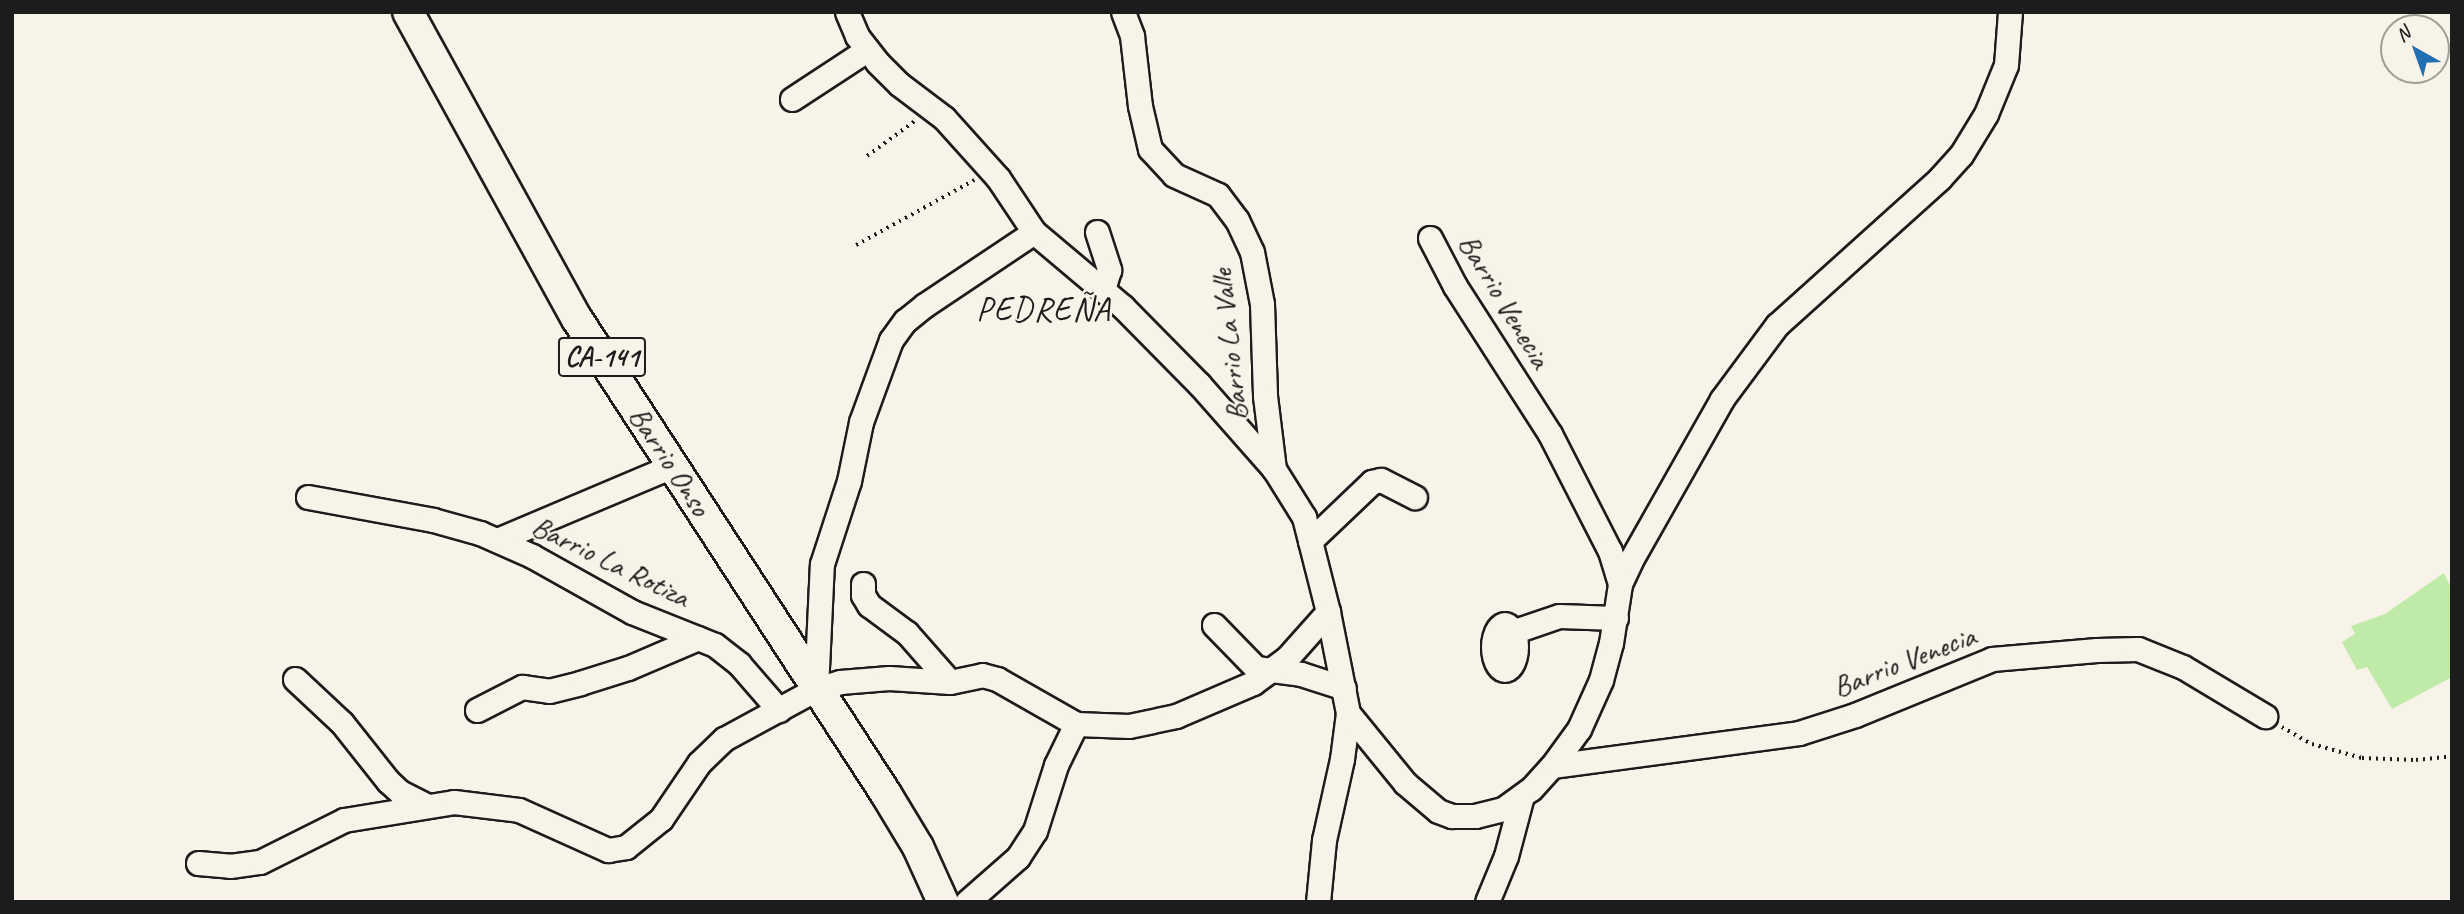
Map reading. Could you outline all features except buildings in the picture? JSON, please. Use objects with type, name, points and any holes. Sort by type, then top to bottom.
[{"type":"main road","name":"Barrio Onso","points":[[408,12],[541,257],[816,689],[893,804],[918,847],[943,902]]},
{"type":"street","points":[[848,12],[857,36],[867,50],[899,84],[944,118],[992,171],[1034,232],[1123,307],[1199,384],[1274,469],[1304,517],[1328,612],[1348,713],[1342,759],[1324,840],[1318,902]]},
{"type":"street","name":"Barrio La Valle","points":[[1123,12],[1132,36],[1140,106],[1150,149],[1174,175],[1218,195],[1237,220],[1252,252],[1262,304],[1265,396],[1274,469]]},
{"type":"street","name":"Barrio Venecia","points":[[1348,713],[1405,783],[1438,811],[1452,816],[1475,816],[1503,809],[1522,796],[1552,766],[1579,729],[1601,680],[1616,618],[1620,584],[1631,560],[1721,399],[1777,326],[1961,155],[1986,114],[2006,65],[2010,12]]},
{"type":"street","points":[[792,99],[867,50]]},
{"type":"street","points":[[816,689],[822,564],[849,481],[861,422],[885,353],[905,321],[925,304],[1034,232]]},
{"type":"street","points":[[1097,232],[1109,270],[1103,290]]},
{"type":"street","name":"Barrio Venecia","points":[[1430,238],[1455,286],[1550,434],[1610,551],[1620,584]]},
{"type":"street","name":"Barrio La Rotiza","points":[[497,540],[673,466]]},
{"type":"street","points":[[1310,541],[1372,482],[1381,480],[1415,498]]},
{"type":"street","name":"Barrio La Rotiza","points":[[308,497],[433,520],[497,540],[632,611],[715,645],[739,664],[779,710]]},
{"type":"street","points":[[863,584],[863,595],[869,605],[906,633],[950,682]]},
{"type":"street","points":[[198,863],[230,866],[260,862],[344,820],[454,802],[519,810],[608,850],[626,846],[661,819],[699,763],[724,739],[816,689],[840,682],[889,678],[950,682],[982,675],[997,679],[1076,724],[1129,726],[1176,716],[1215,701],[1268,671],[1287,658],[1328,612]]},
{"type":"street","points":[[1515,631],[1559,616],[1616,618]]},
{"type":"street","points":[[1214,625],[1256,668],[1301,674],[1344,688]]},
{"type":"street","name":"Barrio La Rotiza","points":[[477,710],[522,687],[549,691],[569,686],[628,668],[698,638]]},
{"type":"street","name":"Barrio Venecia","points":[[1552,766],[1799,733],[1855,715],[1992,659],[2098,650],[2138,649],[2183,667],[2265,716]]},
{"type":"street","points":[[295,679],[342,723],[388,781],[400,792],[428,806]]},
{"type":"street","points":[[967,902],[1018,857],[1035,831],[1056,765],[1076,724]]},
{"type":"street","points":[[1487,902],[1506,856],[1522,796]]},
{"type":"path","points":[[867,156],[894,139],[930,108]]},
{"type":"path","points":[[856,245],[992,171]]},
{"type":"path","points":[[2265,716],[2312,744],[2362,758],[2416,760],[2452,756]]},
{"type":"green space","points":[[2444,573],[2452,590],[2452,677],[2392,709],[2367,667],[2357,670],[2342,642],[2355,634],[2351,626],[2385,614]]},
{"type":"district","name":"PEDREÑA","points":[[1044,310]]}]
